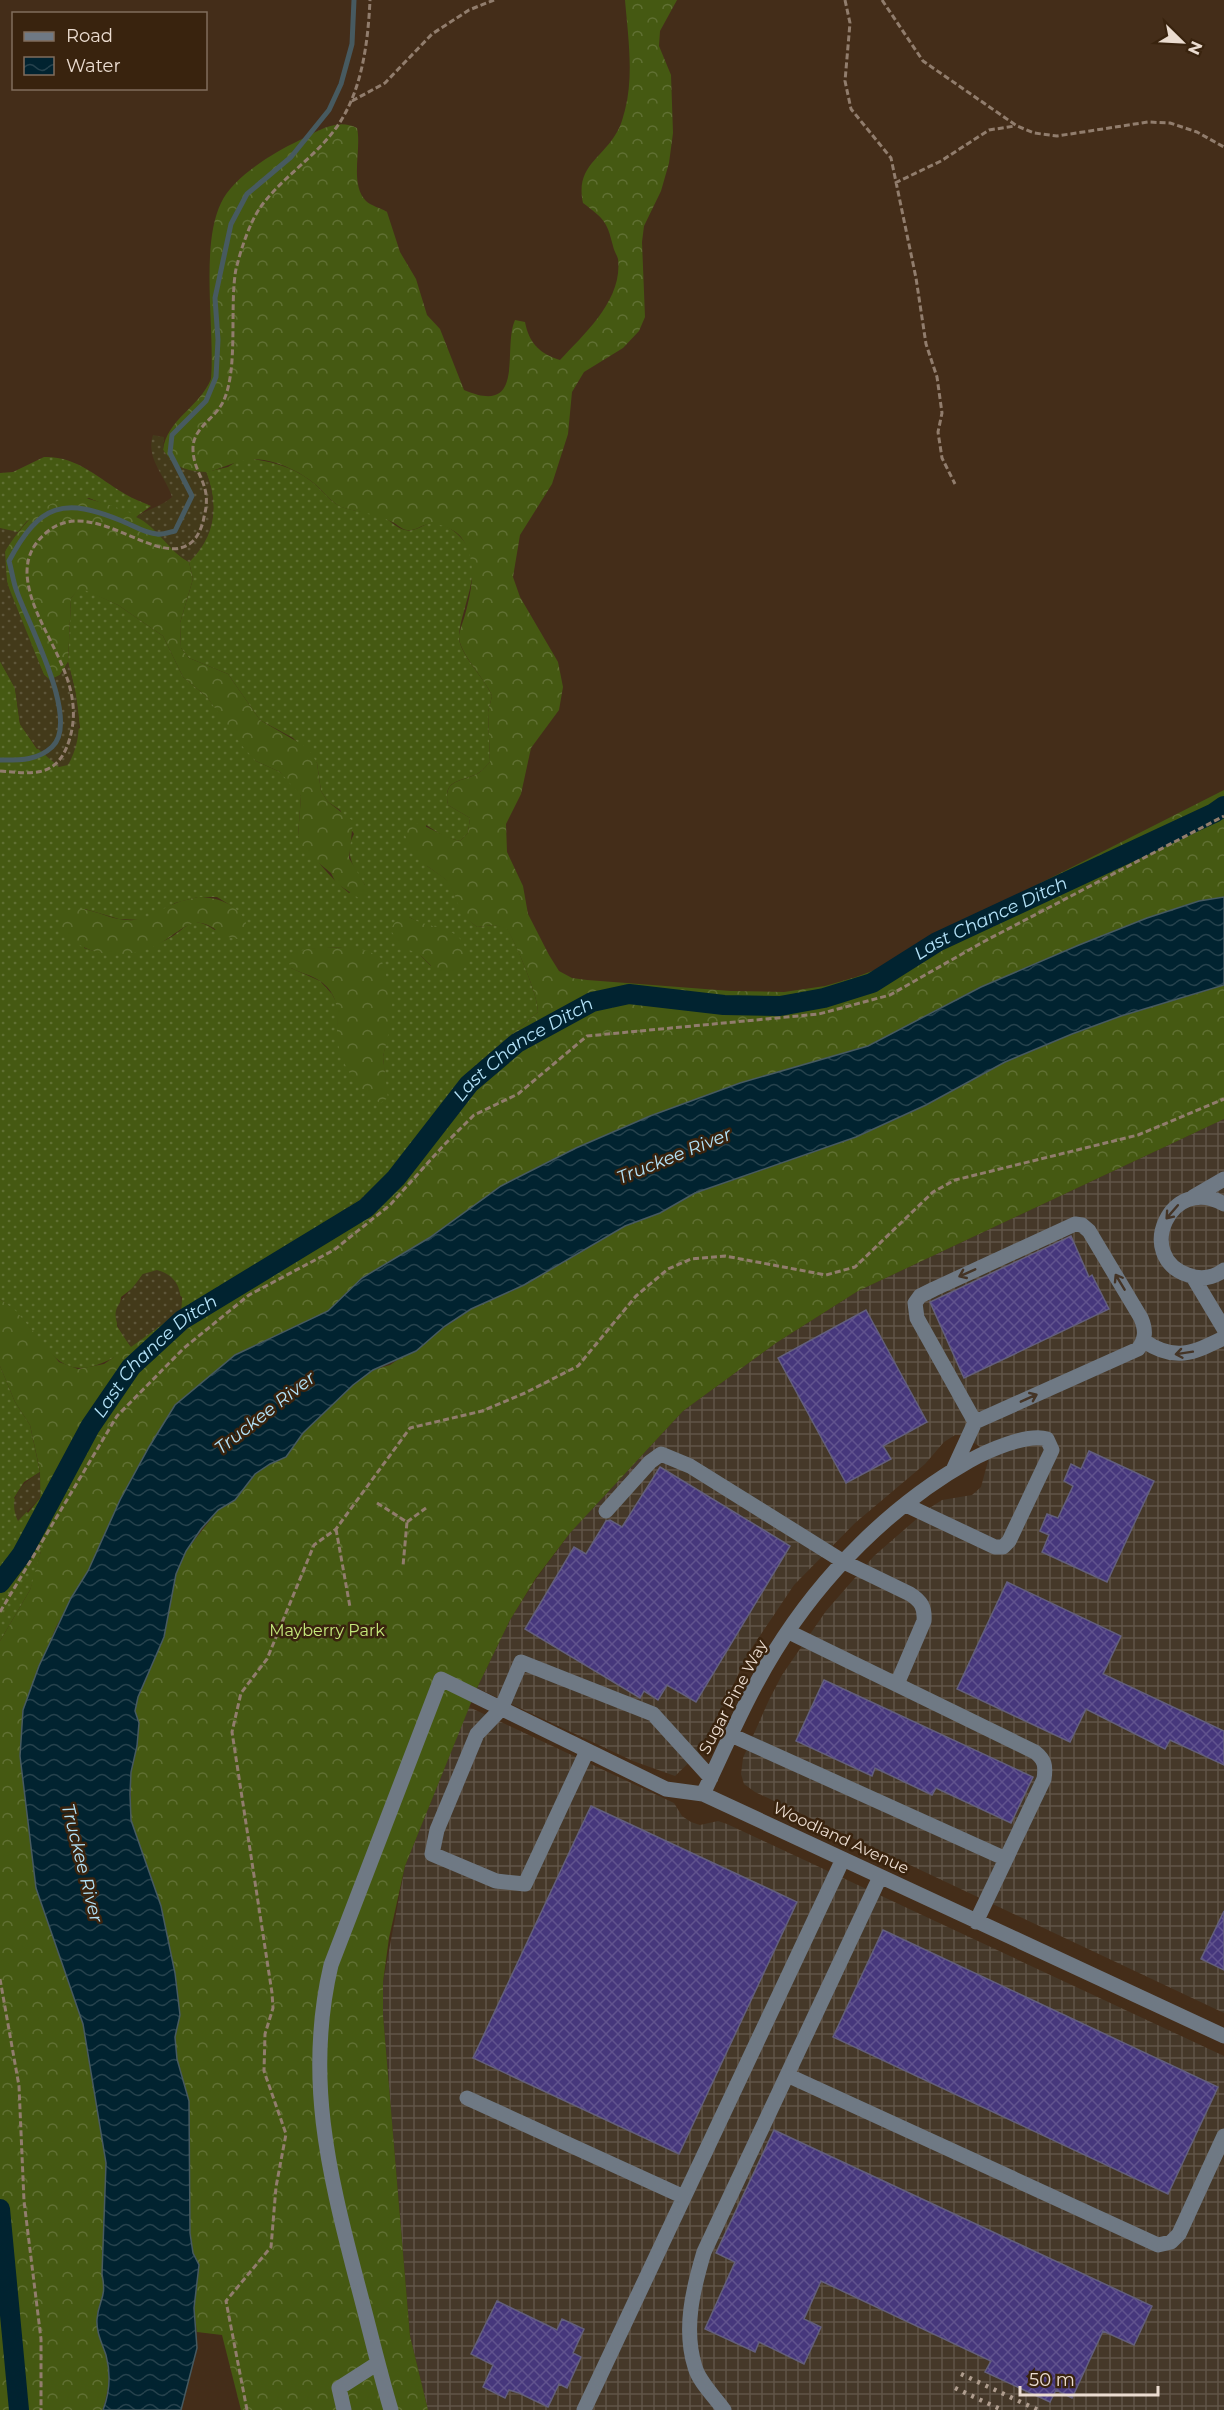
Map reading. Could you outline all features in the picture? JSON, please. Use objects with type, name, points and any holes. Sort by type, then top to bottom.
[{"type":"street","points":[[1224,1179],[1176,1206],[1165,1220],[1161,1243],[1172,1265],[1193,1277],[1206,1278],[1224,1270]]},
{"type":"street","points":[[1190,1199],[1205,1197],[1224,1204]]},
{"type":"street","points":[[953,1470],[975,1422],[1138,1349],[1144,1341],[1145,1328],[1141,1318],[1089,1231],[1082,1225],[1074,1224],[920,1296],[914,1310],[975,1422]]},
{"type":"street","points":[[1193,1277],[1224,1329]]},
{"type":"street","points":[[1144,1341],[1159,1351],[1170,1354],[1200,1350],[1224,1338]]},
{"type":"street","name":"Sugar Pine Way","points":[[704,1794],[751,1694],[789,1632],[844,1562],[906,1505],[953,1470],[983,1454],[1037,1436],[1047,1439],[1052,1450],[1009,1541],[1003,1546],[995,1547],[906,1505]]},
{"type":"street","points":[[606,1511],[650,1462],[661,1455],[699,1471],[844,1562],[910,1594],[920,1600],[924,1610],[924,1621],[897,1684]]},
{"type":"street","points":[[789,1632],[1043,1758],[1046,1769],[1044,1779],[976,1922]]},
{"type":"street","points":[[587,1751],[525,1884],[496,1881],[432,1854],[437,1830],[477,1734],[501,1709],[521,1662],[653,1714],[711,1778]]},
{"type":"street","name":"Woodland Avenue","points":[[378,2363],[345,2236],[322,2125],[317,2057],[323,1997],[331,1965],[441,1679],[666,1790],[704,1794],[1224,2036]]},
{"type":"street","points":[[731,1735],[1006,1859]]},
{"type":"street","points":[[584,2410],[843,1859]]},
{"type":"street","points":[[724,2410],[695,2368],[690,2310],[704,2252],[880,1877]]},
{"type":"street","points":[[787,2075],[1158,2246],[1171,2242],[1179,2234],[1224,2136]]},
{"type":"street","points":[[467,2098],[684,2197]]},
{"type":"street","points":[[344,2410],[339,2388],[378,2363],[391,2410]]},
{"type":"path","points":[[0,771],[36,774],[52,767],[64,756],[72,731],[72,702],[63,664],[35,603],[27,575],[28,558],[34,545],[50,530],[68,520],[86,520],[107,526],[156,546],[180,547],[193,541],[203,524],[209,501],[192,452],[194,435],[223,402],[228,384],[236,270],[246,238],[261,206],[319,149],[352,101],[360,72],[370,0]]},
{"type":"path","points":[[352,101],[385,83],[432,34],[470,10],[494,0]]},
{"type":"path","points":[[845,0],[850,23],[845,81],[851,109],[891,158],[916,279],[926,344],[937,377],[942,413],[938,432],[942,458],[955,484]]},
{"type":"path","points":[[882,0],[923,61],[1017,126],[1034,133],[1057,136],[1148,122],[1170,123],[1197,132],[1224,147]]},
{"type":"path","points":[[895,183],[941,161],[989,130],[1004,126],[1017,126]]},
{"type":"path","points":[[0,1612],[117,1416],[184,1348],[249,1295],[334,1250],[390,1205],[474,1115],[518,1095],[587,1036],[819,1014],[890,995],[983,942],[1224,816]]},
{"type":"path","points":[[247,2410],[226,2301],[271,2247],[276,2187],[286,2134],[264,2072],[265,2034],[273,2008],[272,1993],[232,1732],[241,1693],[267,1659],[314,1545],[336,1529],[410,1428],[482,1411],[578,1366],[636,1296],[668,1269],[691,1259],[725,1256],[826,1275],[855,1267],[933,1192],[955,1180],[1138,1135],[1224,1099]]},
{"type":"path","points":[[377,1503],[407,1522]]},
{"type":"path","points":[[403,1566],[407,1522],[426,1508]]},
{"type":"path","points":[[336,1529],[350,1607]]},
{"type":"path","points":[[0,1980],[19,2086],[24,2201],[41,2339],[41,2410]]},
{"type":"shaded area","points":[[1224,1119],[1224,2013],[755,1792],[744,1784],[741,1774],[743,1758],[769,1700],[782,1675],[826,1611],[874,1556],[928,1509],[942,1500],[972,1495],[981,1487],[988,1461],[983,1449],[963,1435],[955,1435],[944,1442],[925,1464],[855,1523],[794,1585],[749,1652],[702,1750],[675,1776],[633,1761],[477,1688],[510,1620],[536,1579],[570,1533],[683,1411],[776,1343],[858,1291]]},
{"type":"shaded area","points":[[469,1707],[674,1803],[682,1816],[691,1822],[700,1825],[718,1821],[727,1824],[1224,2056],[1224,2410],[428,2410],[410,2336],[383,2015],[383,1982],[405,1866]]},
{"type":"green space","points":[[625,0],[677,0],[660,31],[659,46],[671,75],[673,133],[669,163],[661,191],[644,226],[642,242],[645,317],[639,331],[623,348],[584,372],[572,392],[568,434],[552,484],[520,535],[513,577],[520,597],[558,662],[563,687],[559,710],[531,748],[521,794],[506,824],[507,852],[523,886],[528,914],[559,971],[572,978],[587,980],[731,991],[784,992],[825,986],[891,964],[950,929],[1224,790],[1224,897],[1199,901],[1147,918],[1079,945],[981,987],[868,1046],[740,1083],[650,1116],[429,1238],[362,1278],[328,1311],[235,1355],[120,1500],[88,1571],[56,1627],[23,1710],[20,1756],[36,1888],[83,2024],[106,2163],[102,2274],[105,2291],[97,2319],[109,2370],[109,2384],[103,2410],[0,2410],[0,1641],[30,1590],[41,1551],[40,1471],[30,1425],[15,1402],[0,1366],[0,1299],[16,1311],[59,1362],[78,1369],[104,1364],[195,1301],[279,1255],[368,1193],[388,1173],[466,1074],[538,1012],[531,982],[507,929],[494,925],[477,927],[462,915],[454,893],[445,879],[427,866],[411,848],[403,831],[412,822],[460,841],[468,833],[470,818],[448,805],[448,790],[456,782],[480,772],[490,762],[488,712],[492,696],[468,659],[459,637],[470,595],[472,565],[470,555],[459,534],[437,524],[405,530],[380,517],[344,508],[332,501],[304,476],[271,461],[249,460],[212,471],[188,472],[176,464],[163,450],[170,430],[199,398],[211,379],[210,265],[215,221],[227,193],[244,175],[266,159],[327,127],[342,124],[357,128],[357,176],[361,194],[368,203],[387,212],[400,252],[416,279],[427,315],[440,329],[464,390],[484,396],[497,395],[504,387],[508,376],[515,320],[525,322],[529,336],[536,347],[560,360],[600,315],[614,288],[618,274],[618,259],[609,231],[600,217],[583,203],[582,190],[586,171],[611,141],[621,124],[628,97],[630,69]]},
{"type":"green space","points":[[44,457],[67,460],[77,464],[128,496],[151,506],[136,517],[89,498],[27,521],[18,532],[8,532],[0,528],[0,473],[13,472]]},
{"type":"green space","points":[[242,458],[283,466],[310,480],[332,501],[342,507],[382,516],[405,530],[414,530],[427,524],[439,524],[456,533],[468,547],[472,557],[472,580],[459,637],[463,651],[492,696],[488,712],[490,762],[480,772],[455,782],[448,790],[448,805],[470,818],[468,833],[460,841],[445,837],[426,825],[427,866],[447,881],[465,915],[477,927],[494,925],[507,928],[531,982],[538,1012],[466,1074],[388,1173],[368,1193],[279,1255],[181,1311],[182,1297],[143,1274],[133,1288],[121,1297],[117,1326],[131,1347],[105,1362],[84,1368],[69,1366],[56,1358],[18,1314],[0,1299],[0,661],[15,688],[20,724],[37,749],[80,728],[75,690],[68,662],[71,598],[80,587],[118,605],[163,636],[183,677],[207,697],[256,761],[280,772],[294,784],[301,796],[298,836],[322,866],[349,893],[365,885],[351,861],[350,848],[354,834],[340,810],[328,802],[321,791],[317,763],[293,738],[260,720],[228,674],[189,658],[181,648],[180,623],[193,579],[189,562],[204,542],[212,520],[212,496],[206,472],[228,467]],"holes":[[[198,897],[217,897],[233,907],[215,930],[202,923],[193,923],[151,947],[119,954],[84,948],[85,909],[119,919],[140,920],[154,916],[175,903]],[[409,917],[423,925],[431,966],[416,951]],[[343,947],[386,1042],[383,1057],[387,1098],[337,1027],[339,1008],[332,994],[320,981],[291,968],[310,949]]]},
{"type":"green space","points":[[74,496],[113,506],[149,523],[178,554],[189,562],[193,579],[180,623],[181,648],[189,658],[228,674],[260,720],[308,748],[317,763],[321,791],[328,802],[353,821],[349,858],[365,885],[365,894],[360,899],[336,883],[331,873],[305,852],[298,836],[301,796],[280,772],[256,761],[243,747],[207,697],[183,677],[163,636],[118,605],[80,588],[71,598],[68,662],[60,675],[50,680],[44,675],[12,598],[7,582],[5,552],[14,537],[38,512],[51,504]]},
{"type":"green space","points":[[198,897],[229,904],[241,915],[248,930],[238,939],[207,925],[196,923],[147,949],[134,953],[107,954],[82,946],[61,929],[61,914],[68,910],[82,909],[119,919],[136,920],[143,919],[168,906]]},
{"type":"green space","points":[[409,917],[449,931],[462,941],[468,963],[461,972],[441,971],[434,968],[420,955],[403,949],[390,929],[397,920]]},
{"type":"green space","points":[[343,947],[368,951],[381,958],[392,996],[391,1022],[383,1057],[388,1098],[380,1103],[365,1092],[353,1078],[340,1053],[337,1010],[333,995],[317,979],[291,968],[288,960],[306,949]]},
{"type":"green space","name":"Mayberry Park","points":[[1224,985],[1224,1119],[858,1291],[776,1343],[683,1411],[570,1533],[536,1578],[510,1620],[477,1688],[405,1866],[389,1938],[383,1982],[383,2015],[410,2336],[428,2410],[241,2410],[222,2335],[197,2332],[194,2308],[199,2265],[193,2253],[190,2233],[189,2101],[177,2059],[175,2037],[180,2015],[131,1820],[131,1772],[139,1723],[135,1711],[138,1697],[164,1637],[176,1574],[186,1551],[218,1510],[235,1500],[255,1474],[286,1457],[303,1433],[353,1385],[373,1370],[390,1365],[471,1309],[524,1285],[625,1226],[660,1213],[695,1193],[856,1137],[926,1105],[1005,1062],[1072,1034],[1121,1016]]},
{"type":"green space","points":[[0,1366],[15,1402],[30,1425],[40,1472],[24,1482],[14,1498],[28,1513],[40,1498],[41,1551],[30,1590],[0,1641]]},
{"type":"sand","points":[[153,435],[164,437],[163,450],[176,464],[192,471],[206,472],[210,485],[213,497],[213,520],[210,531],[205,542],[189,562],[175,552],[144,521],[136,517],[172,497],[154,459],[151,443]]},
{"type":"sand","points":[[0,528],[18,532],[5,551],[7,583],[44,675],[50,680],[60,675],[68,662],[77,701],[79,727],[74,753],[68,765],[59,767],[37,748],[20,724],[15,688],[0,661]]},
{"type":"sand","points":[[157,1270],[170,1276],[177,1285],[181,1297],[181,1311],[131,1347],[117,1323],[117,1308],[143,1274]]},
{"type":"sand","points":[[40,1472],[40,1498],[18,1521],[14,1505],[18,1492],[27,1481]]},
{"type":"water","name":"Truckee River","points":[[1224,897],[1224,985],[1121,1016],[1072,1034],[1005,1062],[926,1105],[856,1137],[695,1193],[660,1213],[625,1226],[524,1285],[471,1309],[445,1326],[416,1351],[373,1370],[353,1385],[303,1433],[286,1457],[255,1474],[235,1500],[218,1510],[201,1529],[186,1551],[176,1574],[164,1637],[138,1697],[135,1711],[139,1723],[130,1794],[131,1820],[161,1906],[175,1973],[180,2015],[175,2037],[177,2059],[189,2101],[190,2233],[193,2253],[199,2265],[194,2308],[197,2348],[181,2410],[103,2410],[108,2390],[109,2369],[97,2324],[104,2289],[102,2274],[106,2163],[83,2024],[36,1888],[20,1756],[23,1710],[39,1666],[71,1598],[88,1571],[120,1500],[175,1405],[235,1355],[328,1311],[362,1278],[429,1238],[501,1186],[576,1148],[650,1116],[740,1083],[868,1046],[981,987],[1079,945],[1147,918],[1199,901]]},
{"type":"building","points":[[1071,1236],[1089,1277],[1092,1275],[1109,1309],[964,1378],[930,1302]]},
{"type":"building","points":[[866,1310],[927,1422],[883,1446],[891,1459],[846,1483],[778,1358]]},
{"type":"building","points":[[1089,1451],[1154,1481],[1107,1582],[1042,1552],[1049,1535],[1040,1531],[1047,1514],[1058,1518],[1073,1486],[1064,1481],[1071,1464],[1081,1469]]},
{"type":"building","points":[[660,1467],[790,1546],[696,1702],[667,1685],[658,1700],[644,1691],[640,1698],[525,1629],[574,1547],[586,1554],[606,1521],[610,1520],[622,1527]]},
{"type":"building","points":[[1007,1582],[1121,1636],[1103,1674],[1224,1731],[1224,1765],[1170,1740],[1165,1749],[1086,1709],[1070,1742],[957,1689]]},
{"type":"building","points":[[824,1680],[1033,1777],[1011,1823],[936,1788],[932,1795],[875,1768],[872,1776],[796,1741]]},
{"type":"building","points":[[591,1806],[797,1902],[679,2154],[473,2058]]},
{"type":"building","points":[[1224,1911],[1224,1970],[1201,1959]]},
{"type":"building","points":[[883,1930],[1218,2087],[1168,2194],[833,2037]]},
{"type":"building","points":[[774,2130],[1152,2306],[1134,2345],[1103,2331],[1072,2398],[1056,2390],[1050,2402],[985,2372],[991,2361],[821,2281],[804,2319],[821,2327],[804,2364],[759,2342],[755,2352],[705,2329],[735,2262],[716,2253]]},
{"type":"building","points":[[497,2301],[557,2330],[562,2319],[584,2329],[573,2353],[581,2357],[567,2388],[559,2384],[548,2407],[519,2393],[509,2390],[505,2398],[483,2387],[493,2365],[471,2354]]},
{"type":"waterway","points":[[0,760],[28,759],[46,752],[52,747],[59,734],[60,716],[50,671],[14,584],[9,561],[32,527],[55,510],[69,508],[102,513],[153,534],[175,531],[192,496],[170,453],[172,435],[206,401],[216,377],[218,340],[215,298],[231,224],[247,194],[291,157],[329,110],[341,84],[352,44],[354,0]]},
{"type":"waterway","name":"Last Chance Ditch","points":[[0,1583],[22,1554],[90,1427],[131,1367],[182,1320],[366,1208],[396,1178],[469,1084],[517,1043],[592,1002],[629,994],[724,1005],[780,1006],[824,998],[872,983],[937,942],[1214,813],[1224,806]]},
{"type":"waterway","name":"Last Chance Ditch","points":[[0,2209],[19,2410]]},
{"type":"railway","points":[[961,2374],[1038,2410]]},
{"type":"railway","points":[[955,2388],[1002,2410]]}]
